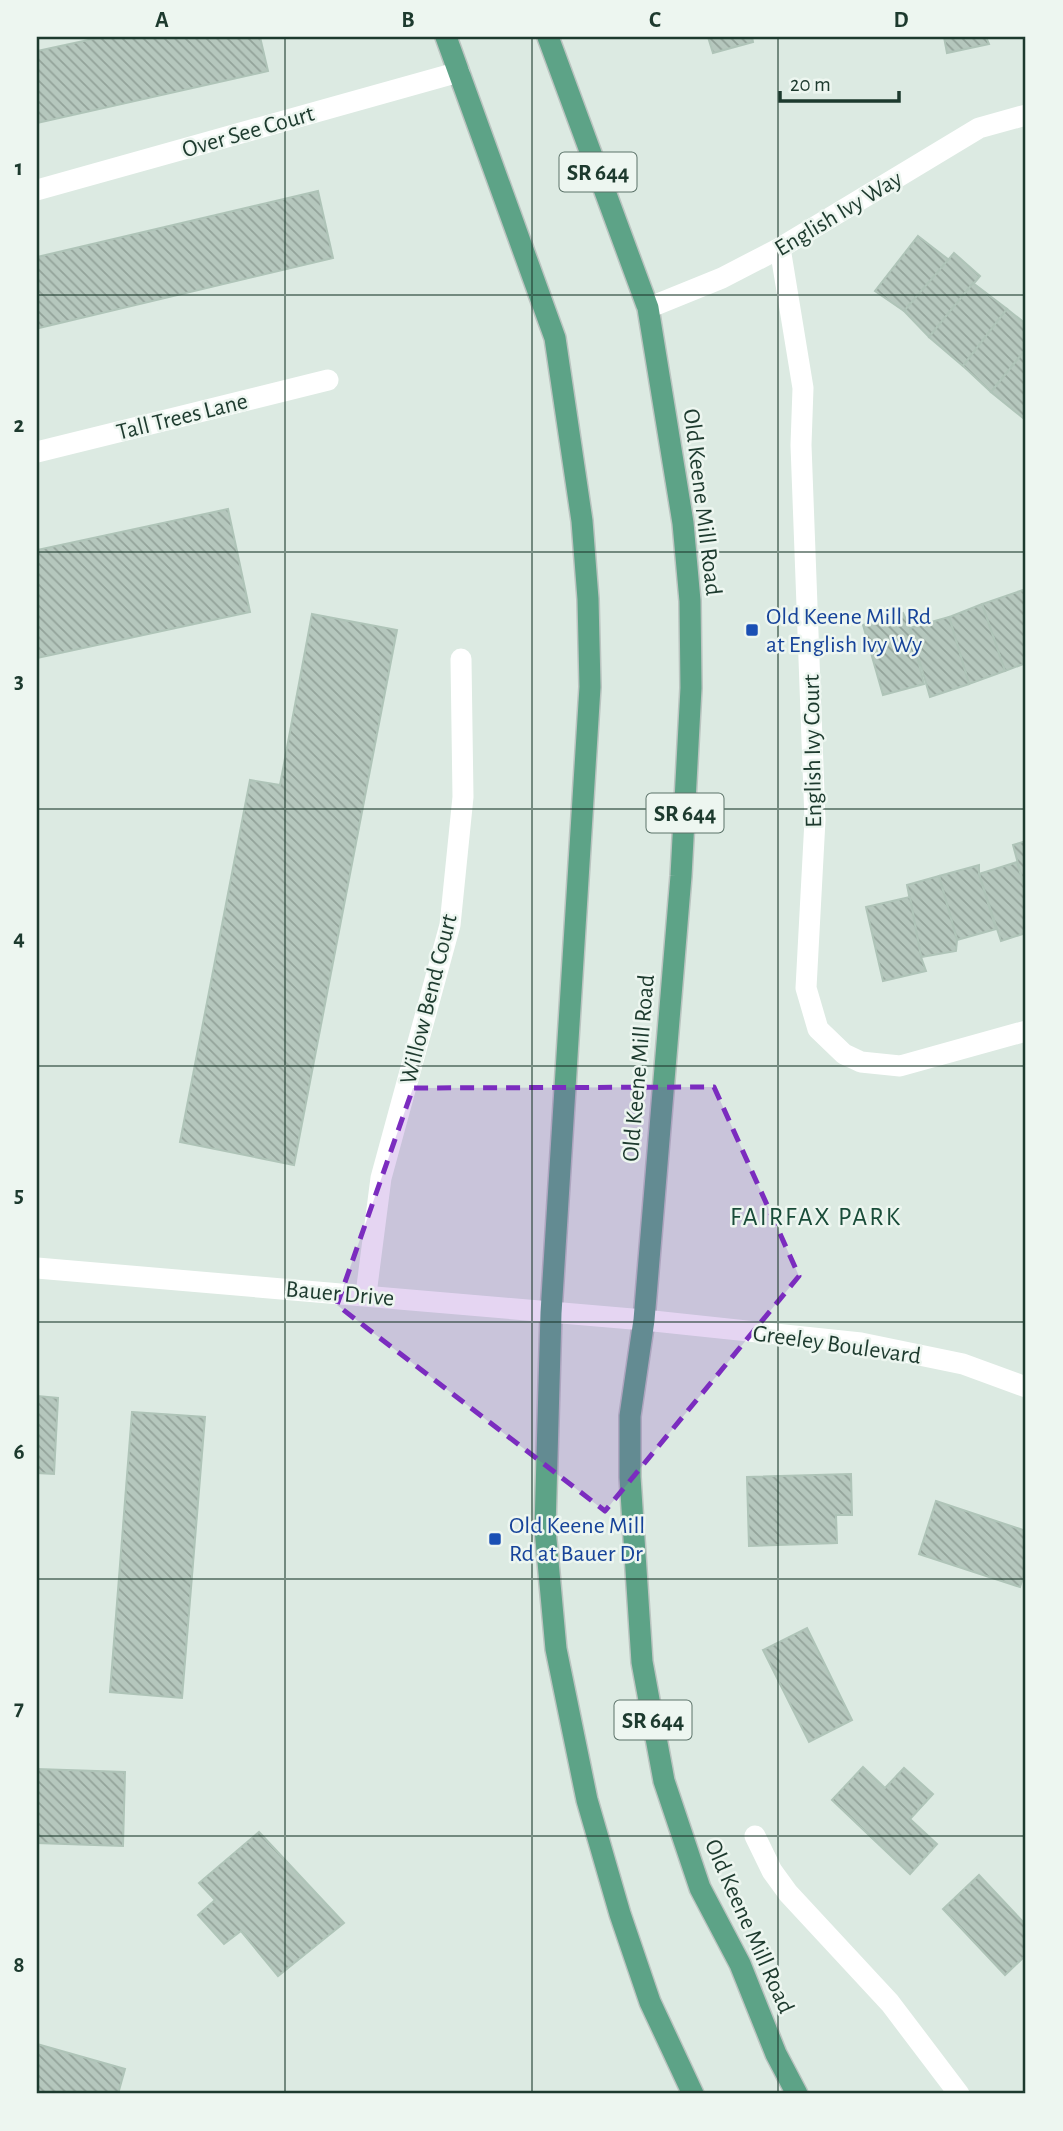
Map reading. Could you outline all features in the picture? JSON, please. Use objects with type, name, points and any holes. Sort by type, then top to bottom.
[{"type":"main road","points":[[446,37],[555,338],[582,521],[588,599],[590,687],[551,1313],[545,1529],[556,1649],[587,1800],[620,1914],[650,2002],[693,2094]]},
{"type":"main road","name":"Old Keene Mill Road","points":[[548,37],[648,308],[683,523],[690,601],[691,688],[681,876],[644,1320],[631,1416],[631,1477],[642,1662],[664,1780],[700,1888],[740,1965],[776,2054],[797,2094]]},
{"type":"street","name":"Over See Court","points":[[37,190],[459,72]]},
{"type":"street","name":"English Ivy Way","points":[[648,308],[722,278],[780,248],[979,128],[1026,115]]},
{"type":"street","name":"English Ivy Court","points":[[780,248],[803,388],[802,445],[815,820],[806,988],[818,1029],[844,1054],[861,1062],[900,1066],[1026,1031]]},
{"type":"street","name":"Tall Trees Lane","points":[[37,452],[328,380]]},
{"type":"street","name":"Willow Bend Court","points":[[366,1294],[381,1178],[450,925],[463,797],[461,659]]},
{"type":"street","name":"Bauer Drive","points":[[37,1268],[366,1294],[644,1320]]},
{"type":"street","name":"Greeley Boulevard","points":[[644,1320],[861,1343],[963,1364],[1026,1387]]},
{"type":"street","name":"Old Keene Mill Road","points":[[755,1836],[772,1871],[788,1893],[890,2003],[959,2094]]},
{"type":"highlighted area","points":[[714,1087],[799,1276],[605,1511],[337,1305],[413,1088]]},
{"type":"building","points":[[102,37],[260,37],[268,71],[37,123],[37,51]]},
{"type":"building","points":[[708,37],[752,37],[753,42],[713,53]]},
{"type":"building","points":[[944,37],[986,37],[989,44],[947,53]]},
{"type":"building","points":[[318,191],[333,258],[39,328],[37,257]]},
{"type":"building","points":[[918,236],[949,260],[904,311],[875,291]]},
{"type":"building","points":[[954,253],[980,276],[929,337],[904,311]]},
{"type":"building","points":[[973,283],[1007,309],[963,366],[929,337]]},
{"type":"building","points":[[1007,309],[1026,324],[1026,349],[991,392],[963,366]]},
{"type":"building","points":[[1026,349],[1026,413],[1023,418],[991,392]]},
{"type":"building","points":[[228,509],[250,612],[37,658],[37,550]]},
{"type":"building","points":[[1023,590],[1026,600],[1026,663],[1005,671],[982,604]]},
{"type":"building","points":[[982,604],[1005,671],[969,684],[949,617]]},
{"type":"building","points":[[903,613],[910,628],[924,684],[883,695],[863,625]]},
{"type":"building","points":[[312,614],[397,630],[294,1165],[180,1142],[250,780],[280,785]]},
{"type":"building","points":[[949,617],[969,684],[930,697],[910,628]]},
{"type":"building","points":[[1026,841],[1026,893],[1013,845]]},
{"type":"building","points":[[1017,862],[1026,893],[1026,933],[1001,941],[979,874]]},
{"type":"building","points":[[979,865],[979,874],[996,929],[957,940],[939,876]]},
{"type":"building","points":[[939,876],[957,940],[956,951],[921,957],[907,885]]},
{"type":"building","points":[[910,897],[926,971],[883,981],[866,907]]},
{"type":"building","points":[[37,1396],[58,1398],[54,1474],[37,1473]]},
{"type":"building","points":[[132,1412],[205,1417],[182,1698],[110,1692]]},
{"type":"building","points":[[851,1474],[852,1515],[836,1515],[837,1543],[749,1546],[747,1477]]},
{"type":"building","points":[[936,1501],[1026,1531],[1026,1568],[1020,1587],[919,1554]]},
{"type":"building","points":[[807,1628],[852,1720],[809,1742],[763,1650]]},
{"type":"building","points":[[863,1767],[885,1788],[904,1768],[933,1794],[910,1819],[937,1844],[910,1874],[832,1800]]},
{"type":"building","points":[[37,1769],[125,1772],[123,1846],[37,1843]]},
{"type":"building","points":[[259,1832],[344,1923],[278,1976],[241,1931],[224,1944],[198,1915],[215,1900],[199,1883]]},
{"type":"building","points":[[979,1875],[1026,1925],[1026,1955],[1005,1975],[943,1909]]},
{"type":"building","points":[[37,2044],[125,2069],[118,2094],[37,2094]]},
{"type":"place","name":"Old Keene Mill Rd at English Ivy Wy","points":[[752,630]]},
{"type":"place","name":"Old Keene Mill Rd at Bauer Dr","points":[[495,1539]]},
{"type":"district","name":"FAIRFAX PARK","points":[[816,1216]]}]
